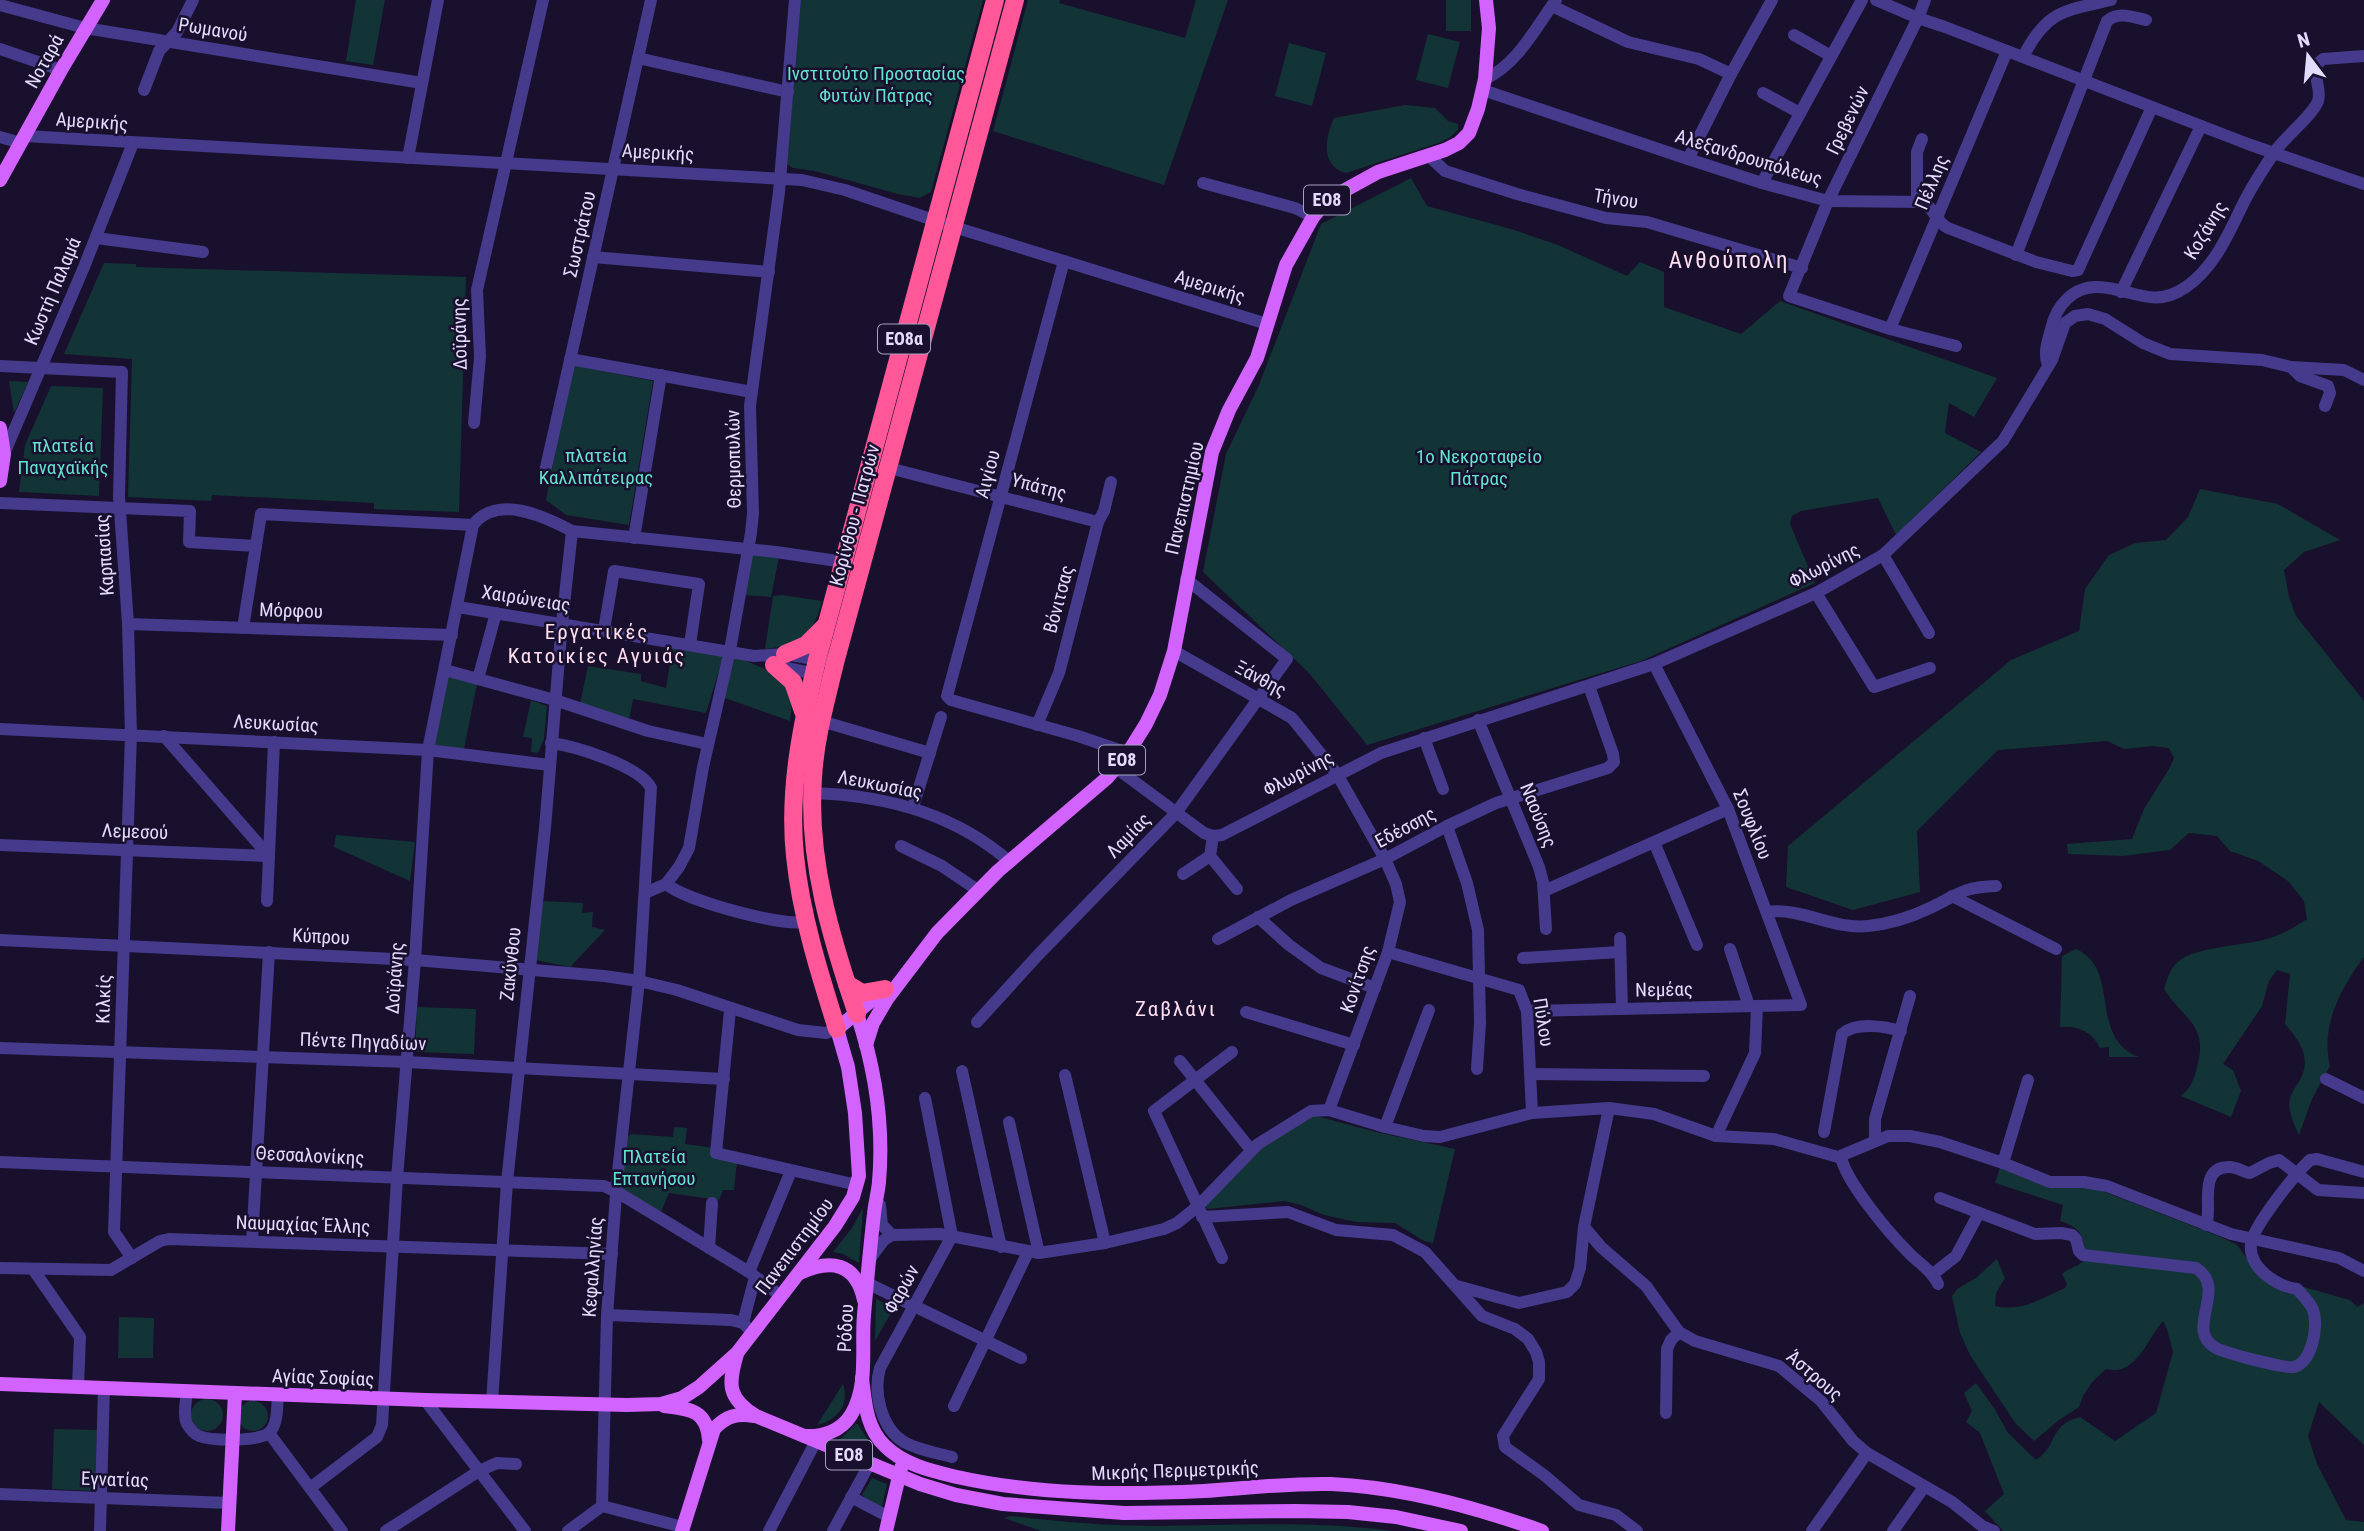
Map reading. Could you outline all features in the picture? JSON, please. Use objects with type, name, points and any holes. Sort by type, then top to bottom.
[{"type":"highway","name":"Κορίνθου - Πατρών","points":[[825,668],[828,622],[995,0]]},
{"type":"highway","name":"Κορίνθου - Πατρών","points":[[836,1029],[806,922],[795,855],[795,776],[825,668],[889,468],[1015,0]]},
{"type":"highway","points":[[812,720],[796,686],[776,659],[806,645],[828,622]]},
{"type":"highway","name":"Κορίνθου - Πατρών","points":[[812,720],[812,793],[817,869],[835,947],[857,1013]]},
{"type":"highway","points":[[847,984],[862,993],[885,989]]},
{"type":"main road","name":"Νοταρά","points":[[0,180],[103,0]]},
{"type":"main road","name":"Πανεπιστημίου","points":[[866,1045],[876,1017],[903,976],[937,933],[1010,862],[1101,784],[1128,753],[1146,724],[1160,695],[1174,651],[1212,452],[1229,410],[1257,358],[1286,265],[1313,217],[1327,200],[1378,172],[1451,147],[1466,136],[1475,120],[1484,84],[1489,28],[1486,0]]},
{"type":"main road","points":[[0,428],[0,481]]},
{"type":"main road","name":"Πανεπιστημίου","points":[[857,1013],[903,976]]},
{"type":"main road","name":"ΕΟ8","points":[[836,1029],[857,1013]]},
{"type":"main road","name":"Κορίνθου - Πατρών","points":[[857,1013],[866,1045]]},
{"type":"main road","name":"Πανεπιστημίου","points":[[644,1405],[669,1402],[691,1393],[737,1353],[748,1328],[781,1296],[842,1217],[857,1185],[859,1164],[848,1068],[836,1029]]},
{"type":"main road","name":"ΕΟ8","points":[[866,1045],[879,1107],[879,1184]]},
{"type":"main road","name":"Ρόδου","points":[[799,1434],[818,1436],[831,1432],[844,1424],[859,1398],[869,1260],[879,1184]]},
{"type":"main road","name":"ΕΟ8","points":[[795,1276],[821,1265],[836,1265],[846,1269],[861,1288],[864,1315]]},
{"type":"main road","name":"ΕΟ8","points":[[737,1353],[730,1386],[739,1404],[756,1416],[899,1475],[888,1524]]},
{"type":"main road","name":"Μικρής Περιμετρικής","points":[[862,1378],[866,1410],[874,1432],[886,1448],[903,1460],[928,1469],[982,1482],[1066,1492],[1159,1492],[1313,1484],[1363,1486],[1461,1506],[1542,1531]]},
{"type":"main road","name":"Αγίας Σοφίας","points":[[0,1384],[384,1399],[644,1405]]},
{"type":"main road","points":[[228,1531],[235,1393]]},
{"type":"main road","points":[[644,1405],[691,1410],[705,1421],[709,1440]]},
{"type":"main road","points":[[683,1529],[714,1429],[726,1418],[741,1414],[756,1416]]},
{"type":"main road","points":[[899,1475],[903,1460]]},
{"type":"main road","name":"Μικρής Περιμετρικής","points":[[899,1475],[956,1495],[1031,1507],[1124,1513],[1357,1513],[1396,1517],[1461,1531]]},
{"type":"street","points":[[144,90],[159,51],[181,26],[192,0]]},
{"type":"street","points":[[408,158],[438,0]]},
{"type":"street","name":"Δοϊράνης","points":[[474,423],[480,357],[477,290],[543,0]]},
{"type":"street","name":"Σωστράτου","points":[[544,476],[651,0]]},
{"type":"street","name":"Θερμοπυλών","points":[[666,884],[689,848],[707,744],[730,650],[748,550],[753,513],[750,435],[752,392],[781,178],[795,0]]},
{"type":"street","points":[[1688,159],[1772,0]]},
{"type":"street","points":[[1762,183],[1862,0]]},
{"type":"street","points":[[1876,0],[1918,19],[2202,127],[2364,184]]},
{"type":"street","name":"Γρεβενών","points":[[1890,329],[1789,296],[1828,201],[1925,0]]},
{"type":"street","points":[[2023,57],[2039,32],[2059,14],[2111,0]]},
{"type":"street","points":[[1484,84],[1504,67],[1554,3],[1628,42],[1699,59],[1731,74]]},
{"type":"street","name":"Ρωμανού","points":[[0,5],[85,28],[422,83]]},
{"type":"street","points":[[2016,255],[2108,19],[2123,15],[2146,20]]},
{"type":"street","points":[[1794,35],[1831,56]]},
{"type":"street","points":[[0,49],[61,70]]},
{"type":"street","name":"Πέλλης","points":[[1890,329],[2007,51]]},
{"type":"street","name":"Κοζάνης","points":[[2048,365],[2046,355],[2056,310],[2080,290],[2102,287],[2147,298],[2158,298],[2182,290],[2202,274],[2223,245],[2246,198],[2274,153],[2317,102],[2319,94],[2315,69],[2318,62],[2364,56]]},
{"type":"street","points":[[638,58],[788,92]]},
{"type":"street","name":"Αλεξανδρουπόλεως","points":[[1484,84],[1688,159],[1828,201],[1917,201]]},
{"type":"street","points":[[1763,93],[1800,113]]},
{"type":"street","points":[[1922,139],[1917,152],[1917,201],[1927,204],[1936,219],[1948,228],[2016,255],[2048,267],[2072,271],[2078,270],[2152,107]]},
{"type":"street","points":[[2121,292],[2202,127]]},
{"type":"street","name":"Αμερικής","points":[[0,137],[781,178],[815,183],[845,190],[954,227],[1267,324]]},
{"type":"street","name":"Κωστή Παλαμά","points":[[2,453],[96,238],[133,143]]},
{"type":"street","name":"Τήνου","points":[[1429,156],[1445,172],[1517,194],[1606,218],[1647,222],[1802,268]]},
{"type":"street","points":[[1203,183],[1295,208],[1313,217]]},
{"type":"street","points":[[96,238],[203,252]]},
{"type":"street","points":[[593,257],[769,272]]},
{"type":"street","name":"Αιγίου","points":[[1037,725],[951,700],[947,696],[1064,261]]},
{"type":"street","name":"Φλωρίνης","points":[[1213,836],[1227,834],[1381,752],[1654,664],[1816,593],[1883,555],[2003,441],[2055,353],[2067,321],[2075,316],[2088,314],[2105,319],[2143,343],[2170,354],[2262,360],[2291,367],[2344,370],[2364,380]]},
{"type":"street","points":[[1890,329],[1956,346]]},
{"type":"street","points":[[570,359],[752,392]]},
{"type":"street","points":[[0,366],[41,367]]},
{"type":"street","name":"Καρπασίας","points":[[41,367],[122,372],[120,508],[128,624],[131,735]]},
{"type":"street","points":[[2291,367],[2300,376],[2328,386],[2330,393],[2325,406]]},
{"type":"street","points":[[634,538],[661,375]]},
{"type":"street","name":"Υπάτης","points":[[889,468],[1098,522]]},
{"type":"street","name":"Βόνιτσας","points":[[1037,725],[1059,673],[1111,482]]},
{"type":"street","points":[[0,503],[190,511],[189,542],[256,546]]},
{"type":"street","points":[[243,628],[261,514],[473,525],[480,516],[489,512],[510,510],[551,520],[572,531],[844,562]]},
{"type":"street","name":"Δοϊράνης","points":[[310,1488],[377,1437],[382,1429],[428,750],[473,525]]},
{"type":"street","name":"Ζακύνθου","points":[[492,1402],[507,1182],[545,828],[572,531]]},
{"type":"street","points":[[1883,555],[1929,633]]},
{"type":"street","points":[[604,629],[614,571],[699,584],[690,644]]},
{"type":"street","name":"Λαμίας","points":[[977,1022],[1176,813],[1287,659],[1186,579]]},
{"type":"street","points":[[1816,593],[1874,687],[1930,668]]},
{"type":"street","name":"Χαιρώνειας","points":[[458,607],[604,629],[825,668]]},
{"type":"street","points":[[478,679],[496,613]]},
{"type":"street","name":"Μόρφου","points":[[128,624],[452,635]]},
{"type":"street","name":"Ξάνθης","points":[[1174,651],[1292,718],[1336,774],[1385,859]]},
{"type":"street","name":"Σουφλίου","points":[[1654,664],[1728,809],[1801,1005]]},
{"type":"street","points":[[445,670],[555,700],[648,731],[707,744]]},
{"type":"street","name":"Εδέσσης","points":[[1218,939],[1325,884],[1385,859],[1447,826],[1511,797],[1608,768],[1614,762],[1613,754],[1589,686]]},
{"type":"street","points":[[913,807],[941,717]]},
{"type":"street","points":[[812,720],[930,753]]},
{"type":"street","name":"Ναούσης","points":[[1478,720],[1536,859],[1544,891],[1546,929]]},
{"type":"street","points":[[1037,725],[1128,753]]},
{"type":"street","name":"Λευκωσίας","points":[[0,729],[428,750],[550,765]]},
{"type":"street","name":"Κιλκίς","points":[[131,735],[114,1232],[132,1258]]},
{"type":"street","points":[[164,736],[269,856]]},
{"type":"street","points":[[1424,738],[1443,789]]},
{"type":"street","points":[[267,901],[274,742]]},
{"type":"street","name":"Κεφαλληνίας","points":[[551,743],[617,764],[636,773],[648,782],[652,795],[639,981],[607,1315],[601,1506]]},
{"type":"street","points":[[1116,768],[1176,813],[1213,836],[1210,856],[1237,889]]},
{"type":"street","name":"Λευκωσίας","points":[[812,793],[853,796],[913,807],[975,835],[1010,862]]},
{"type":"street","points":[[1544,891],[1728,809]]},
{"type":"street","points":[[1447,826],[1461,864],[1476,920],[1480,956],[1477,1069]]},
{"type":"street","points":[[1654,842],[1697,945]]},
{"type":"street","name":"Λεμεσού","points":[[0,845],[269,856]]},
{"type":"street","points":[[901,846],[942,866],[979,891]]},
{"type":"street","points":[[1182,874],[1210,856]]},
{"type":"street","name":"Κονίτσης","points":[[1329,1110],[1388,952],[1400,896],[1385,859]]},
{"type":"street","points":[[645,893],[666,884],[686,895],[768,919],[790,923],[806,922]]},
{"type":"street","points":[[1767,912],[1792,912],[1841,925],[1867,926],[1911,916],[1968,889],[1996,886]]},
{"type":"street","points":[[1952,896],[2056,949]]},
{"type":"street","points":[[1258,917],[1289,945],[1321,968],[1375,988]]},
{"type":"street","points":[[1620,938],[1622,1009]]},
{"type":"street","name":"Κύπρου","points":[[0,940],[415,960],[529,968],[639,981]]},
{"type":"street","points":[[1716,1136],[1753,1058],[1756,1044],[1753,1006],[1730,949]]},
{"type":"street","name":"Πύλου","points":[[1388,952],[1516,988],[1521,993],[1527,1011],[1532,1113]]},
{"type":"street","points":[[1523,958],[1619,952]]},
{"type":"street","points":[[252,1241],[269,953]]},
{"type":"street","points":[[639,981],[677,990],[730,1010],[814,1033],[826,1033],[836,1029]]},
{"type":"street","points":[[1875,1141],[1875,1119],[1910,996]]},
{"type":"street","name":"Νεμέας","points":[[1527,1011],[1801,1005]]},
{"type":"street","points":[[730,1010],[716,1153],[857,1185]]},
{"type":"street","points":[[1385,1127],[1429,1010]]},
{"type":"street","points":[[1246,1012],[1353,1045]]},
{"type":"street","points":[[1824,1132],[1842,1033],[1850,1028],[1863,1027],[1901,1031]]},
{"type":"street","name":"Πέντε Πηγαδίων","points":[[0,1048],[407,1062],[723,1079]]},
{"type":"street","points":[[1222,1258],[1154,1111],[1232,1052]]},
{"type":"street","points":[[1180,1062],[1251,1150]]},
{"type":"street","points":[[962,1071],[1001,1247]]},
{"type":"street","points":[[1532,1074],[1704,1076]]},
{"type":"street","points":[[1065,1075],[1105,1243]]},
{"type":"street","points":[[2326,1079],[2364,1098]]},
{"type":"street","points":[[2003,1163],[2028,1080]]},
{"type":"street","points":[[925,1098],[952,1236]]},
{"type":"street","points":[[1457,1286],[1519,1303],[1567,1292],[1575,1284],[1609,1108]]},
{"type":"street","points":[[869,1260],[884,1240],[892,1235],[952,1236],[1034,1253],[1105,1243],[1164,1229],[1199,1212],[1251,1150],[1305,1113],[1329,1110],[1385,1127],[1440,1137],[1532,1113],[1609,1108],[1661,1116],[1716,1136],[1768,1138],[1833,1157],[1842,1157],[1875,1141],[1895,1135],[1919,1137],[2003,1163],[2050,1182],[2090,1182],[2107,1186],[2206,1226],[2339,1258],[2364,1271]]},
{"type":"street","points":[[954,1406],[985,1341],[1034,1253],[1009,1122]]},
{"type":"street","points":[[1842,1157],[1844,1170],[1877,1214],[1909,1254],[1936,1279],[1959,1251],[1979,1213]]},
{"type":"street","points":[[1940,1198],[2035,1234],[2072,1235],[2083,1255],[2187,1266],[2199,1270],[2210,1289],[2203,1325],[2207,1341],[2217,1349],[2234,1355],[2295,1367],[2306,1357],[2312,1341],[2315,1328],[2313,1310],[2297,1289],[2285,1287],[2258,1266],[2251,1251],[2252,1239],[2286,1187],[2313,1159],[2364,1171]]},
{"type":"street","points":[[2206,1226],[2209,1218],[2207,1190],[2219,1169],[2231,1167],[2250,1173],[2271,1161],[2279,1160],[2322,1191],[2364,1193]]},
{"type":"street","name":"Θεσσαλονίκης","points":[[0,1162],[604,1186],[709,1248],[781,1296]]},
{"type":"street","points":[[607,1315],[748,1328],[752,1275],[791,1171]]},
{"type":"street","points":[[879,1184],[881,1220],[892,1235]]},
{"type":"street","points":[[709,1248],[712,1203]]},
{"type":"street","points":[[1199,1212],[1288,1212],[1336,1230],[1394,1235],[1430,1256],[1482,1315],[1522,1334],[1532,1345],[1539,1362],[1539,1379],[1503,1436],[1505,1447],[1579,1505],[1616,1515],[1637,1531]]},
{"type":"street","points":[[1584,1227],[1601,1247],[1646,1286],[1679,1332],[1667,1349],[1666,1413]]},
{"type":"street","name":"Φαρών","points":[[907,1443],[893,1431],[878,1399],[877,1381],[880,1367],[952,1236]]},
{"type":"street","name":"Ναυμαχίας Έλλης","points":[[0,1268],[111,1270],[164,1239],[612,1254]]},
{"type":"street","points":[[33,1269],[80,1337],[78,1387]]},
{"type":"street","points":[[867,1283],[1021,1359]]},
{"type":"street","name":"Άστρους","points":[[1679,1332],[1695,1341],[1779,1366],[1821,1401],[1853,1441],[1952,1502],[1984,1529]]},
{"type":"street","points":[[100,1531],[104,1388]]},
{"type":"street","points":[[187,1391],[186,1420],[194,1433],[207,1438],[259,1439],[269,1433],[276,1420],[278,1395]]},
{"type":"street","points":[[425,1400],[525,1531]]},
{"type":"street","points":[[439,1418],[454,1401]]},
{"type":"street","points":[[269,1433],[342,1531]]},
{"type":"street","points":[[769,1531],[816,1441]]},
{"type":"street","points":[[903,1460],[907,1443],[952,1457]]},
{"type":"street","points":[[1812,1531],[1867,1452]]},
{"type":"street","points":[[386,1531],[479,1471],[497,1463],[516,1464]]},
{"type":"street","points":[[833,1531],[870,1463]]},
{"type":"street","points":[[1893,1531],[1924,1487]]},
{"type":"street","name":"Εγνατίας","points":[[0,1494],[229,1503]]},
{"type":"street","points":[[851,1497],[888,1524]]},
{"type":"street","points":[[568,1531],[601,1506],[683,1529]]},
{"type":"green space","points":[[356,0],[385,0],[373,65],[346,61]]},
{"type":"green space","name":"Ινστιτούτο Προστασίας Φυτών Πάτρας","points":[[801,0],[983,0],[931,192],[920,198],[898,194],[815,171],[793,168],[787,164]]},
{"type":"green space","points":[[1028,0],[1060,0],[1059,3],[1185,38],[1196,0],[1228,0],[1164,185],[993,131]]},
{"type":"green space","points":[[1446,0],[1471,0],[1471,31],[1446,31]]},
{"type":"green space","points":[[1428,34],[1460,42],[1448,88],[1416,80]]},
{"type":"green space","points":[[1289,43],[1326,53],[1312,106],[1275,96]]},
{"type":"green space","points":[[1405,105],[1435,108],[1448,121],[1458,124],[1458,130],[1438,143],[1346,173],[1332,164],[1328,158],[1327,142],[1334,118]]},
{"type":"green space","name":"1o Νεκροταφείο Πάτρας","points":[[1411,178],[1427,206],[1558,245],[1627,276],[1640,262],[1664,272],[1664,307],[1741,334],[1780,301],[1997,378],[1974,417],[1949,403],[1945,433],[1981,452],[1896,535],[1878,498],[1801,511],[1792,516],[1790,524],[1815,583],[1641,661],[1367,745],[1309,673],[1203,572],[1226,454],[1259,385],[1321,224]]},
{"type":"green space","points":[[104,263],[136,264],[136,267],[466,277],[459,512],[374,509],[374,503],[212,495],[211,501],[128,497],[132,359],[64,354]]},
{"type":"green space","name":"πλατεία Καλλιπάτειρας","points":[[572,365],[653,381],[629,525],[566,515],[546,500]]},
{"type":"green space","points":[[9,381],[28,382],[14,413]]},
{"type":"green space","name":"πλατεία Παναχαϊκής","points":[[51,386],[103,388],[99,496],[19,492],[25,445]]},
{"type":"green space","points":[[2200,489],[2278,504],[2340,540],[2304,552],[2284,570],[2296,616],[2364,701],[2364,957],[2335,1008],[2328,1036],[2330,1066],[2312,1099],[2299,1135],[2289,1103],[2305,1063],[2299,1043],[2285,1024],[2290,974],[2277,970],[2269,981],[2262,1006],[2223,1064],[2233,1070],[2241,1091],[2231,1117],[2181,1096],[2195,1075],[2200,1041],[2192,1024],[2164,989],[2173,967],[2186,957],[2206,950],[2269,938],[2307,919],[2304,901],[2288,881],[2258,861],[2230,851],[2217,836],[2189,833],[2170,850],[2123,856],[2068,854],[2067,844],[2132,839],[2144,809],[2174,758],[2169,748],[2153,746],[2124,749],[2107,741],[1998,750],[1917,831],[1920,892],[1853,910],[1786,887],[1788,846],[2011,660],[2079,631],[2085,589],[2109,555],[2135,543],[2166,540],[2188,517]]},
{"type":"green space","points":[[751,554],[779,557],[771,597],[744,595]]},
{"type":"green space","points":[[773,596],[822,601],[810,630],[804,636],[788,645],[765,649]]},
{"type":"green space","points":[[673,645],[724,654],[706,713],[633,699],[629,720],[580,704],[588,666],[641,674],[641,681],[666,688]]},
{"type":"green space","points":[[733,655],[769,671],[785,684],[791,705],[790,721],[722,697]]},
{"type":"green space","points":[[445,670],[478,679],[463,754],[428,750]]},
{"type":"green space","points":[[531,700],[547,706],[544,739],[538,753],[531,752],[532,738],[523,737]]},
{"type":"green space","points":[[336,835],[415,842],[410,881],[334,847]]},
{"type":"green space","points":[[542,901],[583,903],[582,913],[593,912],[592,927],[605,930],[570,967],[535,960]]},
{"type":"green space","points":[[2076,949],[2090,959],[2098,972],[2114,1034],[2123,1047],[2139,1057],[2109,1057],[2109,1047],[2100,1048],[2089,1034],[2072,1027],[2060,1027],[2062,956]]},
{"type":"green space","points":[[417,1007],[476,1009],[474,1054],[415,1052]]},
{"type":"green space","points":[[1305,1113],[1455,1149],[1433,1243],[1424,1241],[1395,1223],[1356,1222],[1324,1215],[1284,1201],[1208,1209],[1205,1206],[1243,1158]]},
{"type":"green space","name":"Πλατεία Επτανήσου","points":[[674,1127],[687,1128],[685,1144],[715,1148],[737,1162],[734,1190],[723,1190],[719,1200],[669,1193],[661,1212],[620,1187],[625,1139],[631,1134],[673,1137]]},
{"type":"green space","points":[[2001,1165],[2092,1187],[2221,1237],[2237,1245],[2254,1268],[2287,1294],[2293,1284],[2350,1300],[2357,1307],[2364,1303],[2364,1445],[2319,1402],[2308,1436],[2317,1464],[2346,1520],[2364,1522],[2364,1531],[2003,1531],[1985,1511],[2004,1494],[1980,1433],[1966,1422],[1972,1411],[1964,1393],[1976,1383],[2008,1433],[2036,1460],[2048,1448],[2063,1425],[2080,1417],[2115,1441],[2156,1413],[2173,1352],[2163,1321],[2133,1362],[2116,1370],[2106,1369],[2093,1381],[2079,1407],[2034,1441],[2016,1424],[1970,1355],[1960,1333],[1952,1296],[1957,1289],[1976,1278],[1997,1259],[2005,1278],[1996,1293],[1995,1306],[2005,1307],[2023,1306],[2065,1288],[2067,1284],[2062,1274],[2084,1260],[2179,1271],[2083,1252],[2083,1240],[2079,1232],[2060,1221],[2063,1205],[1995,1183]]},
{"type":"green space","points":[[863,1208],[857,1262],[833,1252],[852,1228]]},
{"type":"green space","points":[[876,1299],[894,1308],[875,1341]]},
{"type":"green space","points":[[119,1317],[154,1318],[153,1358],[118,1358]]},
{"type":"green space","points":[[843,1384],[845,1399],[840,1411],[817,1425]]},
{"type":"green space","points":[[207,1399],[218,1404],[223,1415],[218,1426],[207,1431],[196,1426],[191,1415],[196,1404]]},
{"type":"green space","points":[[253,1401],[264,1405],[268,1416],[264,1427],[253,1431],[242,1427],[238,1416],[242,1405]]},
{"type":"green space","points":[[858,1424],[873,1449],[839,1440]]},
{"type":"green space","points":[[54,1429],[97,1430],[95,1491],[52,1489]]},
{"type":"green space","points":[[872,1478],[887,1484],[881,1511],[862,1495]]},
{"type":"green space","points":[[1011,1516],[1120,1525],[1304,1525],[1393,1531],[1041,1531],[1004,1518]]},
{"type":"district","name":"Ανθούπολη","points":[[1729,260]]},
{"type":"district","name":"Εργατικές Κατοικίες Αγυιάς","points":[[597,644]]},
{"type":"district","name":"Ζαβλάνι","points":[[1176,1009]]}]
